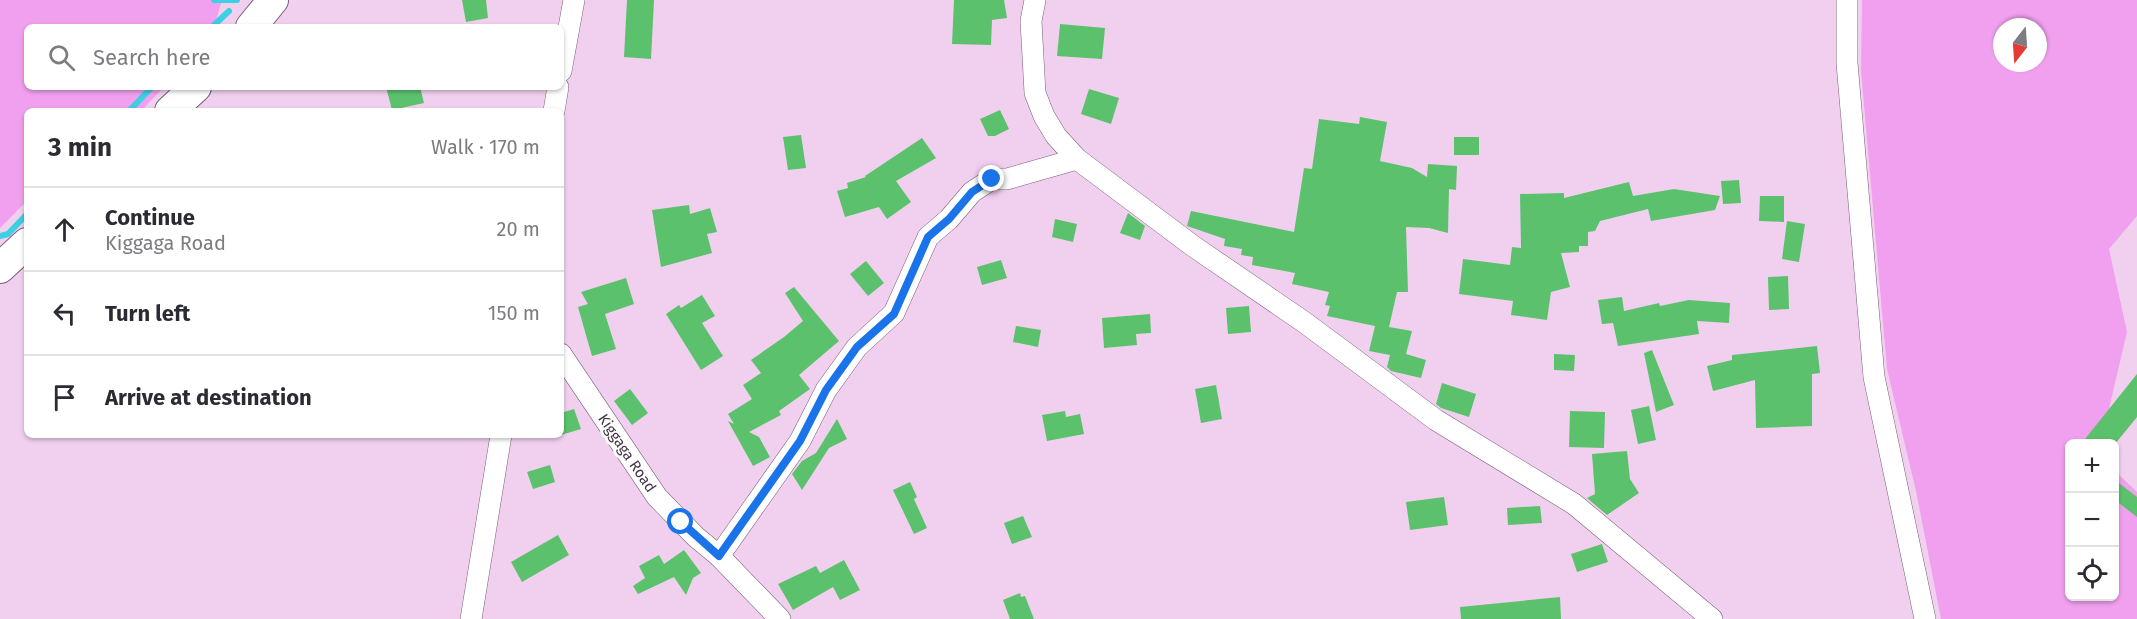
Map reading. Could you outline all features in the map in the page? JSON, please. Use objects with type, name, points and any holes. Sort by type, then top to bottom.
[{"type":"main road","points":[[253,24],[273,0]]},
{"type":"main road","points":[[173,108],[193,90]]},
{"type":"main road","points":[[0,268],[24,246]]},
{"type":"street","points":[[564,55],[574,0]]},
{"type":"street","points":[[1035,0],[1031,21],[1035,93],[1044,116],[1056,136],[1077,159],[1436,420],[1574,504],[1712,619]]},
{"type":"street","points":[[1846,0],[1847,63],[1874,377],[1925,619]]},
{"type":"street","points":[[554,108],[558,90]]},
{"type":"street","points":[[719,556],[800,441],[832,381],[857,347],[894,314],[928,237],[949,219],[972,192],[992,179],[1007,179],[1077,159]]},
{"type":"street","name":"Kiggaga Road","points":[[564,358],[657,497],[780,619]]},
{"type":"street","points":[[471,619],[501,438]]},
{"type":"shaded area","points":[[0,0],[222,0],[215,24],[24,24],[24,90],[161,90],[144,108],[24,108],[24,204],[0,228]]},
{"type":"shaded area","points":[[1862,0],[2137,0],[2137,216],[2109,249],[2127,332],[2102,439],[2065,439],[2065,601],[2119,601],[2119,475],[2137,492],[2137,619],[1941,619],[1916,491],[1887,369],[1861,70]]},
{"type":"building","points":[[462,0],[486,0],[488,18],[466,22]]},
{"type":"building","points":[[627,0],[654,0],[651,59],[624,57]]},
{"type":"building","points":[[954,0],[1004,0],[1007,18],[992,20],[991,45],[952,44]]},
{"type":"building","points":[[1060,24],[1105,28],[1102,59],[1057,56]]},
{"type":"building","points":[[1089,89],[1119,98],[1111,124],[1081,114]]},
{"type":"building","points":[[387,90],[421,90],[424,103],[391,108]]},
{"type":"building","points":[[1000,110],[1009,129],[995,136],[988,136],[980,119]]},
{"type":"building","points":[[1360,117],[1387,122],[1380,161],[1412,168],[1427,177],[1428,164],[1457,166],[1456,190],[1449,189],[1448,233],[1429,228],[1406,227],[1408,292],[1397,292],[1389,327],[1412,331],[1406,354],[1426,360],[1421,378],[1391,371],[1387,367],[1390,355],[1369,351],[1375,326],[1327,316],[1330,306],[1325,305],[1329,292],[1292,284],[1295,273],[1252,265],[1253,257],[1241,255],[1242,249],[1224,246],[1225,239],[1187,226],[1191,211],[1294,232],[1304,168],[1312,169],[1319,119],[1359,124]]},
{"type":"building","points":[[801,135],[806,168],[788,170],[783,137]]},
{"type":"building","points":[[1454,137],[1479,137],[1479,155],[1454,155]]},
{"type":"building","points":[[922,138],[936,158],[896,181],[911,202],[887,219],[879,207],[845,217],[837,191],[848,188],[847,183],[866,177]]},
{"type":"building","points":[[1739,180],[1741,203],[1723,204],[1721,181]]},
{"type":"building","points":[[1629,182],[1633,196],[1674,189],[1720,196],[1715,210],[1651,221],[1648,209],[1600,221],[1595,231],[1588,232],[1588,246],[1579,246],[1579,252],[1561,253],[1570,287],[1551,292],[1547,320],[1511,315],[1513,301],[1459,294],[1463,259],[1510,265],[1512,247],[1521,248],[1520,194],[1564,193],[1564,198]]},
{"type":"building","points":[[1760,196],[1784,196],[1784,222],[1759,221]]},
{"type":"building","points":[[689,205],[690,214],[710,208],[717,232],[707,234],[712,253],[661,267],[652,210]]},
{"type":"building","points":[[1128,213],[1145,226],[1140,240],[1120,233]]},
{"type":"building","points":[[1055,219],[1077,224],[1073,242],[1052,237]]},
{"type":"building","points":[[1787,221],[1805,224],[1799,262],[1782,259]]},
{"type":"building","points":[[1001,260],[1007,278],[982,285],[977,267]]},
{"type":"building","points":[[866,261],[884,283],[868,296],[850,274]]},
{"type":"building","points":[[1788,276],[1789,309],[1769,310],[1768,277]]},
{"type":"building","points":[[626,278],[634,304],[605,314],[616,349],[592,356],[578,307],[588,304],[581,292]]},
{"type":"building","points":[[794,287],[839,341],[799,375],[810,389],[779,411],[781,415],[749,432],[759,437],[770,457],[753,466],[728,421],[734,424],[728,414],[752,399],[743,385],[761,373],[751,360],[803,321],[785,293]]},
{"type":"building","points":[[702,295],[715,316],[702,323],[723,356],[701,370],[666,314],[679,305],[681,308]]},
{"type":"building","points":[[1622,297],[1624,311],[1659,303],[1660,306],[1689,300],[1730,303],[1729,323],[1697,321],[1699,334],[1618,346],[1613,323],[1602,324],[1598,300]]},
{"type":"building","points":[[1249,306],[1251,332],[1228,334],[1226,308]]},
{"type":"building","points":[[1150,314],[1151,333],[1136,334],[1137,345],[1104,348],[1102,318]]},
{"type":"building","points":[[1016,326],[1041,330],[1038,347],[1013,342]]},
{"type":"building","points":[[1817,346],[1820,373],[1812,374],[1812,426],[1756,428],[1755,380],[1713,391],[1707,366],[1732,360],[1732,355]]},
{"type":"building","points":[[1652,350],[1674,405],[1656,412],[1644,353]]},
{"type":"building","points":[[1554,354],[1575,355],[1574,371],[1554,370]]},
{"type":"building","points":[[2137,374],[2137,417],[2119,439],[2085,439]]},
{"type":"building","points":[[1442,383],[1476,394],[1469,417],[1441,408],[1436,404]]},
{"type":"building","points":[[1216,385],[1222,419],[1201,423],[1195,389]]},
{"type":"building","points":[[630,389],[648,413],[632,425],[614,401]]},
{"type":"building","points":[[1649,406],[1656,440],[1638,444],[1631,410]]},
{"type":"building","points":[[574,409],[581,429],[564,434],[564,412]]},
{"type":"building","points":[[1065,411],[1066,417],[1080,414],[1084,434],[1047,441],[1042,415]]},
{"type":"building","points":[[1570,411],[1605,412],[1604,448],[1569,447]]},
{"type":"building","points":[[837,419],[847,439],[829,448],[802,490],[792,474],[802,461],[816,453]]},
{"type":"building","points":[[1627,451],[1630,479],[1639,493],[1607,515],[1587,498],[1595,494],[1592,454]]},
{"type":"building","points":[[550,465],[555,482],[533,489],[527,472]]},
{"type":"building","points":[[910,482],[917,497],[914,499],[927,528],[914,534],[893,490]]},
{"type":"building","points":[[2119,483],[2137,497],[2137,517],[2119,503]]},
{"type":"building","points":[[1444,497],[1448,525],[1410,530],[1406,502]]},
{"type":"building","points":[[1540,506],[1542,523],[1508,525],[1507,508]]},
{"type":"building","points":[[1023,516],[1032,537],[1012,544],[1004,523]]},
{"type":"building","points":[[558,535],[569,555],[522,582],[511,562]]},
{"type":"building","points":[[1602,544],[1608,562],[1577,572],[1571,554]]},
{"type":"building","points":[[684,550],[701,573],[693,578],[686,595],[674,577],[638,594],[633,586],[645,578],[639,566],[659,555],[664,564]]},
{"type":"building","points":[[844,560],[860,590],[840,600],[833,587],[793,610],[778,584],[816,566],[820,573]]},
{"type":"building","points":[[1020,593],[1021,597],[1025,596],[1034,619],[1010,619],[1003,600]]},
{"type":"building","points":[[1560,597],[1561,619],[1461,619],[1460,607]]},
{"type":"waterway","points":[[214,0],[237,0]]},
{"type":"waterway","points":[[215,24],[229,11]]},
{"type":"waterway","points":[[132,108],[149,90]]},
{"type":"waterway","points":[[0,236],[8,234],[24,217]]},
{"type":"route","points":[[681,522],[719,556],[800,441],[826,390],[857,347],[894,314],[928,237],[949,219],[972,192],[992,179]]}]
